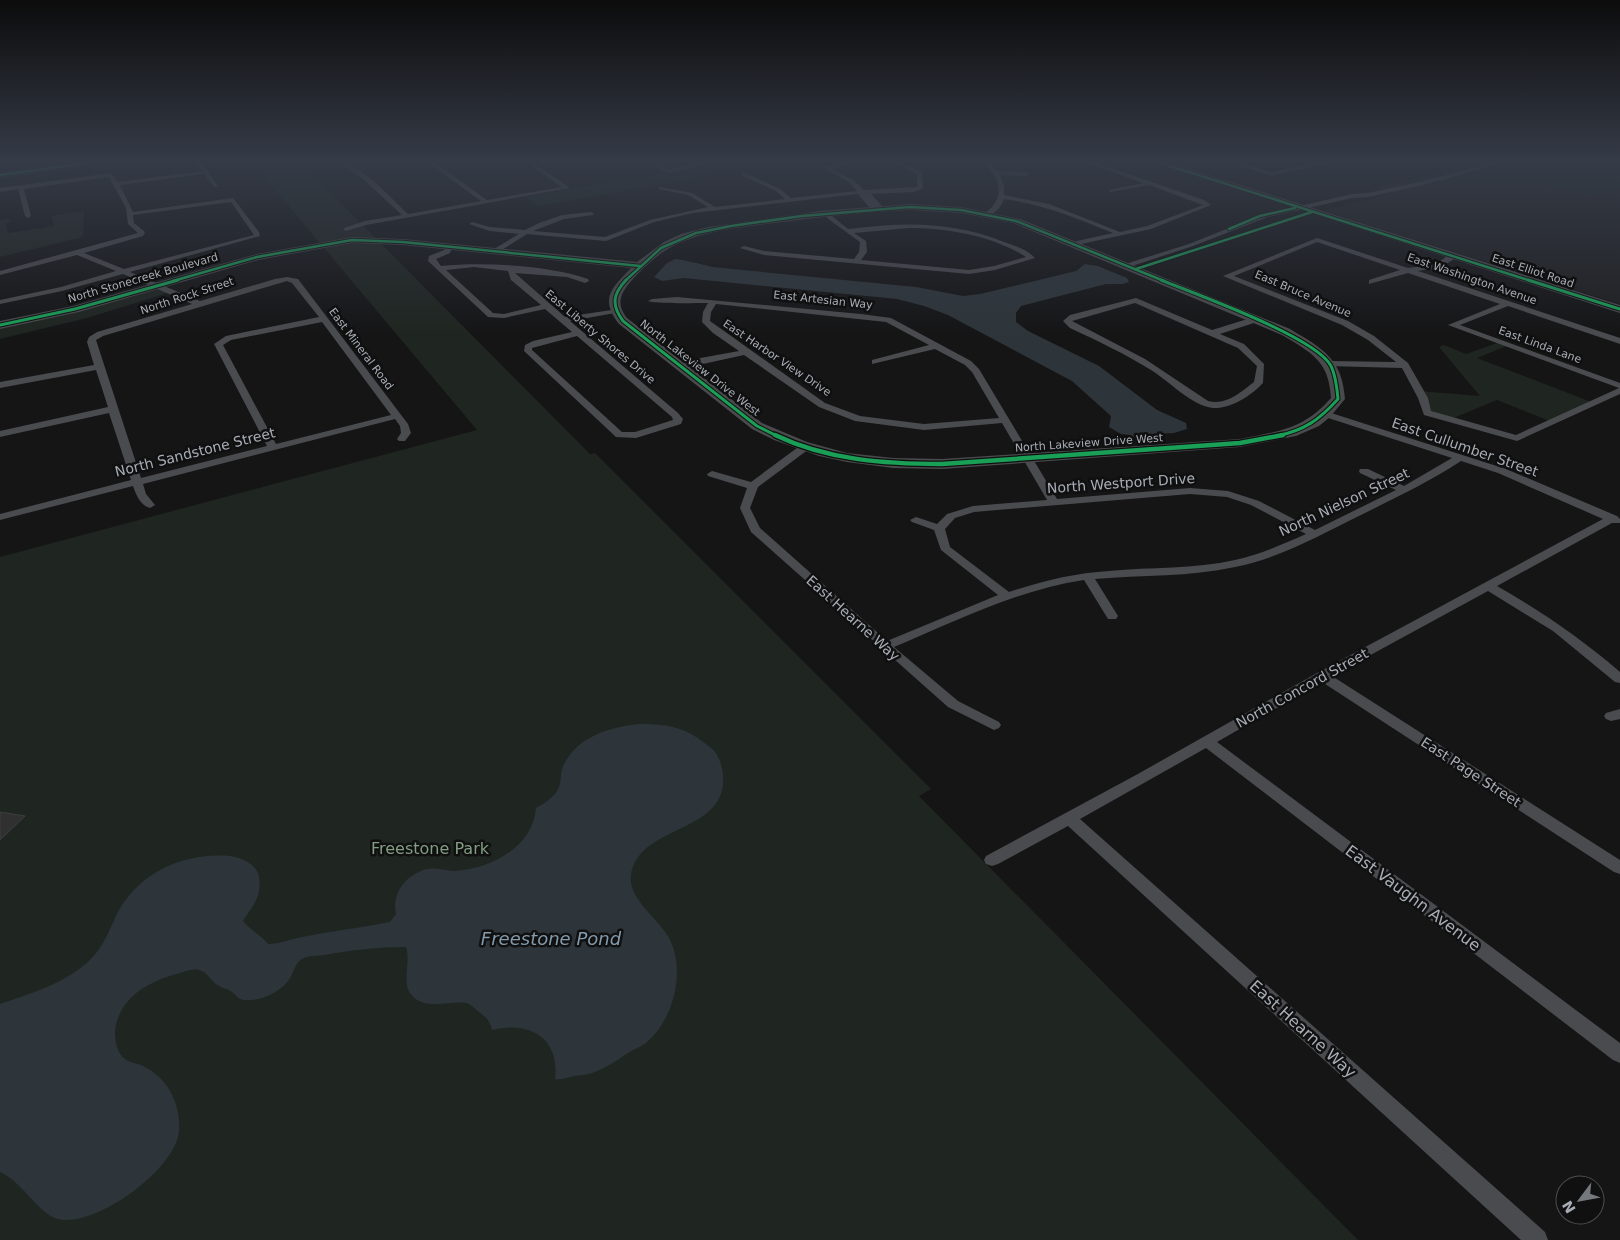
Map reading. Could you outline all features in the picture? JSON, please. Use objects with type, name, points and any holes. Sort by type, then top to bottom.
[{"type":"street","points":[[0,273],[142,235],[142,232],[131,224],[130,219]]},
{"type":"street","points":[[0,302],[62,289],[257,236],[257,233],[246,219]]},
{"type":"street","points":[[346,229],[390,219]]},
{"type":"street","points":[[497,251],[536,225],[553,219]]},
{"type":"street","points":[[472,224],[485,228],[606,239],[662,219]]},
{"type":"street","points":[[564,321],[616,313],[613,300],[618,288],[658,250],[687,235],[737,225],[788,219]]},
{"type":"street","points":[[831,219],[863,241],[863,252],[855,262]]},
{"type":"street","points":[[1007,219],[1131,266],[1286,332],[1308,345],[1327,362],[1401,362]]},
{"type":"street","points":[[1083,219],[1122,235]]},
{"type":"street","points":[[1076,245],[1087,245],[1118,238],[1122,235],[1157,226],[1174,219]]},
{"type":"street","points":[[1131,266],[1191,246],[1257,219]]},
{"type":"street","points":[[1131,266],[1188,255],[1254,229],[1289,219]]},
{"type":"street","name":"East Elliot Road","points":[[1334,219],[1620,309]]},
{"type":"street","points":[[744,248],[764,253],[969,272],[995,268],[1031,258],[987,237],[948,226],[909,224],[849,231]]},
{"type":"street","name":"North Stonecreek Boulevard","points":[[0,325],[75,309],[231,267],[322,245],[364,240],[396,241],[640,266]]},
{"type":"street","name":"East Washington Avenue","points":[[1266,260],[1317,240],[1620,341]]},
{"type":"street","points":[[449,246],[447,250],[432,258],[439,268],[491,315],[504,316],[547,306]]},
{"type":"street","points":[[78,252],[200,304]]},
{"type":"street","points":[[1372,282],[1409,270],[1422,270],[1447,262],[1452,256]]},
{"type":"street","name":"East Bruce Avenue","points":[[1266,260],[1227,276],[1344,323],[1371,338],[1401,362],[1423,398],[1427,413],[1517,438],[1620,391]]},
{"type":"street","points":[[439,268],[468,265],[568,275],[585,281]]},
{"type":"street","name":"East Liberty Shores Drive","points":[[512,269],[511,273],[514,278],[676,415],[679,420],[672,426],[636,435],[623,436],[613,432],[528,351],[528,347],[534,344],[579,333]]},
{"type":"street","name":"North Rock Street","points":[[100,367],[91,342],[94,337],[256,286],[287,279]]},
{"type":"street","name":"East Mineral Road","points":[[287,279],[295,281],[397,416],[406,430],[402,439]]},
{"type":"street","name":"North Stonecreek Boulevard","points":[[0,329],[71,314],[157,287]]},
{"type":"street","name":"East Artesian Way","points":[[652,301],[677,299],[713,301],[888,320],[968,363],[976,371],[1054,502]]},
{"type":"street","points":[[1213,333],[1241,346],[1261,366],[1258,383],[1239,398],[1222,404],[1209,404],[1198,400],[1161,371],[1136,356],[1073,326],[1067,321],[1073,317],[1136,300],[1213,333],[1257,320]]},
{"type":"street","name":"East Harbor View Drive","points":[[713,301],[707,312],[706,322],[745,352],[822,405],[858,419],[924,427],[1006,420]]},
{"type":"street","name":"East Linda Lane","points":[[1509,304],[1452,325],[1620,386]]},
{"type":"street","name":"North Lakeview Drive West","points":[[616,313],[757,426],[776,436],[805,447],[858,460],[898,464],[942,464],[1240,443],[1292,433],[1314,423],[1326,414],[1338,399],[1337,385],[1327,362]]},
{"type":"street","points":[[273,447],[218,346],[222,341],[324,318]]},
{"type":"street","points":[[876,362],[936,346]]},
{"type":"street","points":[[683,367],[707,364],[716,359],[745,352]]},
{"type":"street","points":[[0,385],[100,367],[142,498],[150,505]]},
{"type":"street","points":[[0,434],[113,409]]},
{"type":"street","name":"East Cullumber Street","points":[[1326,414],[1502,471],[1616,521]]},
{"type":"street","name":"North Sandstone Street","points":[[0,517],[397,416]]},
{"type":"street","points":[[712,474],[753,486],[805,447]]},
{"type":"street","name":"North Nielson Street","points":[[885,646],[1008,597],[1048,584],[1088,577],[1230,565],[1274,551],[1315,534],[1435,475],[1460,458]]},
{"type":"street","points":[[1364,472],[1404,490]]},
{"type":"street","name":"East Hearne Way","points":[[753,486],[745,508],[755,530],[953,704],[994,726]]},
{"type":"street","name":"North Westport Drive","points":[[939,528],[951,516],[974,509],[1190,491],[1228,494],[1255,503],[1315,534]]},
{"type":"street","points":[[916,520],[939,528],[945,548],[1008,597]]},
{"type":"street","name":"North Concord Street","points":[[992,860],[1322,676],[1489,586],[1616,521]]},
{"type":"street","points":[[1088,577],[1112,616]]},
{"type":"street","points":[[1489,586],[1533,611],[1566,633],[1620,679]]},
{"type":"street","name":"East Page Street","points":[[1322,676],[1620,868]]},
{"type":"street","name":"East Vaughn Avenue","points":[[1206,742],[1620,1054]]},
{"type":"street","name":"East Hearne Way","points":[[1069,818],[1537,1240]]},
{"type":"shaded area","points":[[1349,219],[1620,219],[1620,304]]},
{"type":"green space","points":[[9,219],[12,221],[6,224],[8,233],[54,226],[52,219],[84,219],[83,236],[0,257],[0,220]]},
{"type":"green space","name":"Freestone Park","points":[[300,219],[356,219],[590,454],[595,453],[931,789],[919,796],[1358,1240],[0,1240],[0,557],[477,430]]},
{"type":"green space","points":[[157,286],[171,292],[87,318],[0,339],[0,328]]},
{"type":"green space","points":[[1500,342],[1509,345],[1477,358],[1594,403],[1552,422],[1497,400],[1451,419],[1427,413],[1419,391],[1480,396],[1439,347],[1444,345],[1466,354]]},
{"type":"water","points":[[675,259],[712,267],[916,287],[963,296],[980,294],[1076,271],[1085,264],[1098,266],[1127,278],[1129,282],[1106,284],[1021,306],[1016,313],[1016,322],[1028,331],[1099,366],[1157,410],[1186,423],[1187,429],[1174,433],[1136,435],[1137,438],[1121,434],[1109,427],[1111,416],[1072,381],[948,315],[924,306],[897,299],[684,278],[662,281],[654,277],[667,263]]},
{"type":"water","name":"Freestone Pond","points":[[639,724],[670,726],[694,736],[716,753],[723,775],[721,794],[712,808],[698,819],[649,846],[637,858],[631,875],[631,884],[634,892],[665,931],[674,951],[677,964],[677,979],[671,1007],[657,1031],[644,1044],[592,1073],[555,1079],[555,1064],[552,1052],[539,1035],[530,1030],[518,1028],[492,1030],[486,1018],[466,1003],[429,1004],[415,999],[410,993],[407,983],[408,958],[406,947],[365,949],[310,956],[297,963],[290,978],[278,990],[268,996],[252,1000],[241,999],[229,990],[216,984],[204,972],[197,969],[191,970],[160,979],[142,989],[127,1002],[117,1021],[115,1036],[119,1052],[127,1060],[143,1066],[159,1077],[171,1093],[178,1111],[179,1131],[174,1146],[164,1162],[149,1178],[132,1193],[93,1214],[74,1219],[58,1219],[44,1211],[16,1182],[0,1172],[0,1004],[49,986],[82,967],[99,949],[125,901],[149,877],[163,868],[195,858],[230,856],[248,862],[255,868],[260,884],[256,900],[243,921],[268,944],[390,922],[396,914],[396,898],[408,879],[428,869],[455,871],[482,866],[508,853],[519,845],[527,834],[533,822],[536,808],[551,798],[559,788],[564,764],[577,747],[586,740],[606,731]]},
{"type":"building","points":[[0,812],[25,816],[0,840]]},
{"type":"cycle path","points":[[778,219],[719,228],[696,233],[674,241],[649,257],[632,273],[615,294],[614,304],[618,315],[623,321],[757,426],[802,446],[870,461],[942,464],[1240,443],[1291,433],[1314,423],[1338,399],[1337,385],[1330,364],[1308,345],[1286,332],[1126,265],[1007,219]]},
{"type":"cycle path","points":[[1229,229],[1253,219]]},
{"type":"cycle path","points":[[1136,269],[1181,256],[1290,219]]},
{"type":"cycle path","points":[[1336,219],[1620,309]]},
{"type":"cycle path","points":[[0,325],[75,309],[257,257],[352,240],[403,242],[640,266]]}]
